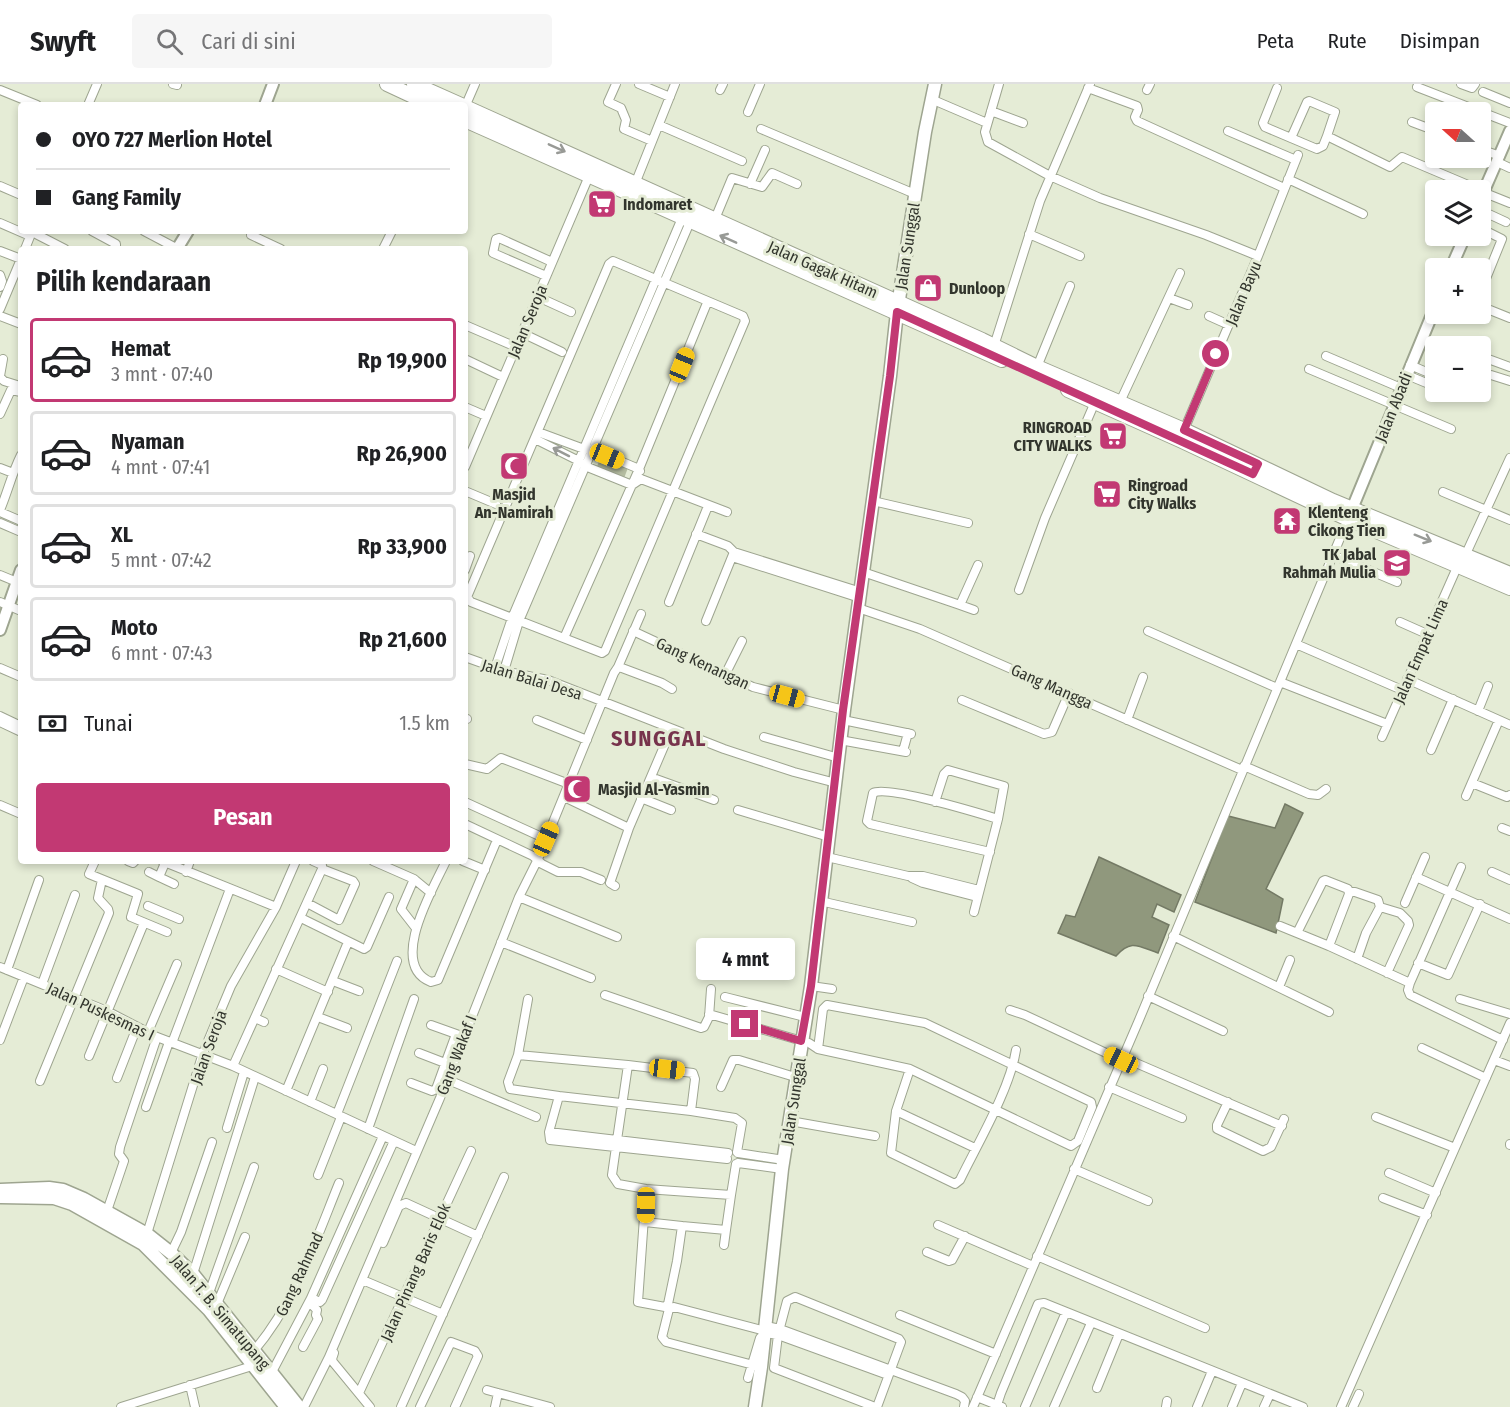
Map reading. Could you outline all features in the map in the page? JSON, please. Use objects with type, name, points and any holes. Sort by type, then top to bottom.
[{"type":"highway","points":[[387,84],[426,102]]},
{"type":"highway","name":"Jalan Gagak Hitam","points":[[414,84],[429,87],[457,102]]},
{"type":"highway","name":"Jalan Gagak Hitam","points":[[468,108],[684,226],[993,346],[1184,430],[1256,469],[1350,514],[1462,561],[1510,588]]},
{"type":"highway","name":"Jalan Gagak Hitam","points":[[468,121],[635,184],[715,219],[863,288],[897,307],[1095,402],[1256,469]]},
{"type":"highway","name":"Jalan Gagak Hitam","points":[[1462,561],[1510,574]]},
{"type":"main road","name":"Jalan Sunggal","points":[[755,1407],[757,1366],[764,1330],[783,1164],[811,986],[843,715],[897,307],[934,84]]},
{"type":"main road","name":"Jalan T. B. Simatupang","points":[[0,1190],[49,1188],[63,1190],[107,1211],[145,1239],[251,1358],[272,1372],[299,1407]]},
{"type":"main road","name":"Jalan T. B. Simatupang","points":[[0,1197],[54,1198],[72,1204],[171,1253],[209,1293],[286,1407]]},
{"type":"street","points":[[89,102],[97,84]]},
{"type":"street","points":[[267,102],[273,84]]},
{"type":"street","points":[[466,102],[475,84]]},
{"type":"street","points":[[616,84],[608,101],[621,108],[626,120],[624,129],[652,141]]},
{"type":"street","points":[[639,84],[670,97]]},
{"type":"street","points":[[635,184],[675,84]]},
{"type":"street","points":[[748,112],[760,84]]},
{"type":"street","points":[[999,84],[984,135],[988,142],[1050,176],[1100,198],[1258,256]]},
{"type":"street","points":[[1461,84],[1472,88],[1475,84]]},
{"type":"street","points":[[993,346],[1050,176],[1088,85],[1137,106],[1135,117],[1137,121],[1284,188]]},
{"type":"street","points":[[1417,87],[1510,123]]},
{"type":"street","points":[[1277,88],[1263,125],[1291,138],[1317,149],[1323,146],[1335,112],[1308,101],[1291,138]]},
{"type":"street","points":[[0,90],[30,102]]},
{"type":"street","points":[[1483,92],[1510,103]]},
{"type":"street","points":[[931,99],[987,123]]},
{"type":"street","points":[[991,111],[1023,123]]},
{"type":"street","points":[[1412,122],[1425,127]]},
{"type":"street","points":[[659,125],[742,161]]},
{"type":"street","points":[[761,129],[915,194]]},
{"type":"street","name":"Jalan Bayu","points":[[1184,430],[1297,158],[1228,131]]},
{"type":"street","points":[[1488,180],[1510,131]]},
{"type":"street","points":[[1327,136],[1390,167],[1402,157],[1452,180]]},
{"type":"street","points":[[750,184],[765,150]]},
{"type":"street","points":[[1491,155],[1510,168]]},
{"type":"street","points":[[715,219],[730,180],[735,178],[764,187],[772,173],[797,184]]},
{"type":"street","name":"Jalan Seroja","points":[[468,460],[589,176]]},
{"type":"street","points":[[1288,179],[1363,214]]},
{"type":"street","points":[[0,186],[18,194]]},
{"type":"street","points":[[1491,196],[1510,203]]},
{"type":"street","points":[[1491,215],[1506,222]]},
{"type":"street","points":[[0,223],[18,229]]},
{"type":"street","points":[[495,668],[684,226]]},
{"type":"street","points":[[33,234],[59,246]]},
{"type":"street","points":[[98,234],[115,242],[116,246]]},
{"type":"street","points":[[150,234],[172,246]]},
{"type":"street","points":[[1029,234],[1080,256]]},
{"type":"street","points":[[1491,234],[1502,239],[1491,266]]},
{"type":"street","points":[[252,235],[275,246]]},
{"type":"street","points":[[546,276],[493,253],[496,239],[499,238],[552,262]]},
{"type":"street","points":[[0,251],[18,258]]},
{"type":"street","points":[[468,595],[610,262],[616,262],[707,303],[743,316],[745,321],[605,651],[601,653],[471,602],[468,598]]},
{"type":"street","points":[[0,309],[18,273]]},
{"type":"street","points":[[1120,402],[1180,273]]},
{"type":"street","points":[[0,275],[2,281],[0,287]]},
{"type":"street","points":[[1037,367],[1070,286]]},
{"type":"street","points":[[538,297],[571,312]]},
{"type":"street","points":[[1169,298],[1188,306]]},
{"type":"street","points":[[564,638],[639,469],[707,303]]},
{"type":"street","points":[[1491,310],[1510,318]]},
{"type":"street","points":[[0,316],[18,323]]},
{"type":"street","points":[[1209,316],[1229,325]]},
{"type":"street","name":"Jalan Abadi","points":[[1350,514],[1428,324]]},
{"type":"street","points":[[468,326],[516,347]]},
{"type":"street","points":[[522,333],[562,352]]},
{"type":"street","points":[[1326,356],[1401,388]]},
{"type":"street","points":[[3,359],[0,376],[4,381],[18,386]]},
{"type":"street","points":[[468,360],[503,377]]},
{"type":"street","points":[[1491,360],[1510,367]]},
{"type":"street","points":[[1309,369],[1451,429]]},
{"type":"street","points":[[1408,370],[1425,374]]},
{"type":"street","points":[[1408,370],[1425,380]]},
{"type":"street","points":[[1491,375],[1510,381]]},
{"type":"street","points":[[0,414],[11,390],[18,391]]},
{"type":"street","points":[[1019,590],[1045,518],[1095,402]]},
{"type":"street","points":[[468,408],[486,417]]},
{"type":"street","points":[[537,435],[588,449],[639,469]]},
{"type":"street","points":[[537,435],[582,464],[632,485]]},
{"type":"street","points":[[468,442],[474,445]]},
{"type":"street","name":"Jalan Empat Lima","points":[[1382,737],[1427,634],[1510,458]]},
{"type":"street","points":[[18,461],[0,511],[18,520]]},
{"type":"street","points":[[0,468],[13,472]]},
{"type":"street","points":[[639,469],[642,478],[727,512]]},
{"type":"street","points":[[632,485],[642,478]]},
{"type":"street","points":[[468,492],[496,504]]},
{"type":"street","points":[[1443,492],[1510,520]]},
{"type":"street","points":[[873,501],[968,523]]},
{"type":"street","points":[[669,602],[708,506]]},
{"type":"street","points":[[973,1407],[1350,514]]},
{"type":"street","points":[[0,524],[18,531]]},
{"type":"street","name":"Gang Mangga","points":[[696,534],[729,546],[733,554],[860,599],[920,629],[1243,768],[1309,794],[1317,795],[1326,789]]},
{"type":"street","points":[[706,621],[733,554]]},
{"type":"street","points":[[1333,555],[1398,582]]},
{"type":"street","points":[[468,562],[470,556]]},
{"type":"street","points":[[960,604],[978,565]]},
{"type":"street","points":[[863,572],[974,610]]},
{"type":"street","points":[[0,575],[17,590],[4,604],[0,630]]},
{"type":"street","points":[[4,604],[18,610]]},
{"type":"street","name":"Gang Wakaf I","points":[[304,1407],[329,1357],[440,1098],[459,1035],[538,859],[602,702],[641,614]]},
{"type":"street","points":[[504,671],[516,620]]},
{"type":"street","points":[[1400,622],[1427,634]]},
{"type":"street","name":"Gang Kenangan","points":[[633,631],[753,687],[910,734],[905,751],[840,740]]},
{"type":"street","points":[[1148,631],[1279,685],[1387,724]]},
{"type":"street","points":[[725,675],[742,641]]},
{"type":"street","points":[[1296,644],[1402,690]]},
{"type":"street","name":"Jalan Balai Desa","points":[[468,658],[504,671],[548,680],[671,730],[794,772],[836,783]]},
{"type":"street","points":[[0,668],[18,676]]},
{"type":"street","points":[[618,668],[656,680],[672,689]]},
{"type":"street","points":[[1127,720],[1143,677]]},
{"type":"street","points":[[1407,679],[1510,725]]},
{"type":"street","points":[[1478,711],[1488,686]]},
{"type":"street","points":[[962,700],[1044,734],[1052,732],[1056,726],[1069,693]]},
{"type":"street","points":[[1431,750],[1453,699]]},
{"type":"street","points":[[0,716],[18,725]]},
{"type":"street","points":[[537,720],[587,740]]},
{"type":"street","points":[[1466,796],[1499,720]]},
{"type":"street","points":[[0,722],[18,731]]},
{"type":"street","points":[[615,886],[610,883],[629,828],[671,730]]},
{"type":"street","points":[[764,737],[839,758]]},
{"type":"street","points":[[468,765],[487,769],[501,758],[569,784]]},
{"type":"street","points":[[935,802],[944,774],[948,770],[1002,784],[1005,789],[974,912]]},
{"type":"street","points":[[656,779],[714,800]]},
{"type":"street","points":[[1472,783],[1507,797],[1510,795]]},
{"type":"street","points":[[990,852],[868,823],[871,800],[873,793],[878,791],[935,802],[998,819]]},
{"type":"street","points":[[564,797],[629,828]]},
{"type":"street","points":[[641,798],[671,810]]},
{"type":"street","points":[[468,803],[546,839]]},
{"type":"street","points":[[0,805],[18,813]]},
{"type":"street","points":[[738,810],[829,837]]},
{"type":"street","points":[[468,826],[538,859],[542,864],[558,872],[581,872],[601,880]]},
{"type":"street","points":[[445,864],[415,927],[413,944],[416,966],[426,980],[436,982],[497,840]]},
{"type":"street","points":[[1405,903],[1425,857]]},
{"type":"street","points":[[826,859],[908,876],[923,883],[978,894]]},
{"type":"street","points":[[468,863],[485,870]]},
{"type":"street","points":[[94,864],[89,874],[138,894],[131,915],[163,931],[166,913]]},
{"type":"street","points":[[159,877],[163,864]]},
{"type":"street","points":[[168,864],[276,907]]},
{"type":"street","points":[[186,872],[189,864]]},
{"type":"street","name":"Jalan Seroja","points":[[145,1239],[203,1053],[231,986],[276,907],[295,864]]},
{"type":"street","points":[[307,903],[339,920],[355,883],[322,869],[319,864]]},
{"type":"street","points":[[380,864],[414,879],[431,893]]},
{"type":"street","points":[[1461,867],[1408,990],[1410,995],[1503,1040]]},
{"type":"street","points":[[233,1066],[322,869]]},
{"type":"street","points":[[149,872],[174,884]]},
{"type":"street","points":[[1492,872],[1510,880]]},
{"type":"street","points":[[1416,877],[1510,919]]},
{"type":"street","points":[[414,879],[401,909],[415,927]]},
{"type":"street","points":[[4,968],[39,880]]},
{"type":"street","points":[[1297,933],[1325,880],[1348,889],[1350,892],[1378,900],[1380,907],[1366,933],[1356,959]]},
{"type":"street","points":[[40,1081],[109,913],[98,898],[101,884]]},
{"type":"street","points":[[146,1107],[230,888]]},
{"type":"street","points":[[1329,946],[1350,892]]},
{"type":"street","points":[[42,984],[75,895]]},
{"type":"street","points":[[301,918],[348,942],[366,948],[389,897]]},
{"type":"street","points":[[519,897],[617,937]]},
{"type":"street","points":[[820,901],[912,922]]},
{"type":"street","points":[[1419,963],[1448,975],[1480,904]]},
{"type":"street","points":[[148,906],[179,919]]},
{"type":"street","points":[[1380,907],[1400,913],[1409,925],[1387,973]]},
{"type":"street","points":[[89,1056],[144,923]]},
{"type":"street","points":[[1280,926],[1410,983]]},
{"type":"street","points":[[1173,936],[1329,1012]]},
{"type":"street","points":[[286,1091],[348,942]]},
{"type":"street","points":[[501,942],[591,978]]},
{"type":"street","points":[[1279,987],[1290,960]]},
{"type":"street","points":[[318,1175],[397,961]]},
{"type":"street","points":[[148,1032],[177,964]]},
{"type":"street","name":"Jalan Puskesmas I","points":[[4,968],[107,1011],[157,1037],[233,1066],[416,1151]]},
{"type":"street","points":[[276,969],[328,992]]},
{"type":"street","points":[[0,1040],[24,977]]},
{"type":"street","points":[[333,981],[359,991]]},
{"type":"street","points":[[811,986],[832,989]]},
{"type":"street","points":[[606,995],[701,1028],[704,1027],[709,1014],[711,989]]},
{"type":"street","points":[[1148,996],[1223,1031]]},
{"type":"street","points":[[725,997],[805,1017]]},
{"type":"street","points":[[368,1128],[414,999]]},
{"type":"street","points":[[528,999],[518,1055],[508,1082],[510,1089],[691,1111],[739,1120],[742,1124],[730,1164],[783,1164]]},
{"type":"street","points":[[1460,999],[1510,1014]]},
{"type":"street","points":[[709,1014],[801,1045],[808,1051],[818,1049],[910,1069],[1071,1146],[1078,1141],[1092,1103],[924,1023],[827,1005],[823,1009],[818,1049]]},
{"type":"street","points":[[1010,1010],[1121,1058],[1283,1123],[1271,1147],[1263,1151],[1217,1129],[1228,1102]]},
{"type":"street","points":[[318,1017],[347,1028]]},
{"type":"street","points":[[255,1018],[264,1022]]},
{"type":"street","points":[[411,1083],[434,1091],[459,1035],[431,1025]]},
{"type":"street","points":[[117,1078],[137,1027]]},
{"type":"street","points":[[1341,1407],[1509,1029]]},
{"type":"street","points":[[107,1211],[124,1161],[119,1154],[120,1147],[157,1037]]},
{"type":"street","points":[[1422,1048],[1486,1078]]},
{"type":"street","points":[[910,1069],[896,1111],[891,1154],[952,1184],[958,1184],[1014,1066],[1016,1050]]},
{"type":"street","points":[[420,1053],[445,1063]]},
{"type":"street","points":[[518,1055],[693,1073],[695,1079],[691,1111]]},
{"type":"street","points":[[722,1087],[733,1060],[795,1077]]},
{"type":"street","points":[[1494,1060],[1510,1066]]},
{"type":"street","points":[[628,1065],[612,1175],[618,1184],[731,1195]]},
{"type":"street","points":[[310,1102],[323,1069]]},
{"type":"street","points":[[227,1128],[244,1072]]},
{"type":"street","points":[[193,1274],[255,1077]]},
{"type":"street","points":[[446,1079],[536,1117]]},
{"type":"street","points":[[1109,1087],[1182,1118]]},
{"type":"street","points":[[559,1096],[549,1132],[616,1144],[733,1154],[783,1164]]},
{"type":"street","points":[[896,1111],[975,1148]]},
{"type":"street","points":[[1376,1117],[1455,1148]]},
{"type":"street","points":[[790,1121],[875,1136]]},
{"type":"street","points":[[272,1372],[310,1300],[383,1136]]},
{"type":"street","points":[[310,1300],[320,1302],[322,1300],[394,1141]]},
{"type":"street","points":[[171,1253],[181,1232],[212,1142]]},
{"type":"street","name":"Jalan Pinang Baris Elok","points":[[359,1393],[471,1151]]},
{"type":"street","points":[[724,1245],[737,1163]]},
{"type":"street","points":[[209,1293],[254,1167]]},
{"type":"street","points":[[1074,1169],[1148,1200]]},
{"type":"street","points":[[1389,1173],[1436,1193]]},
{"type":"street","points":[[401,1407],[504,1177]]},
{"type":"street","name":"Gang Rahmad","points":[[251,1358],[277,1323],[297,1286],[339,1183]]},
{"type":"street","points":[[646,1188],[638,1302],[665,1307],[668,1304],[682,1226]]},
{"type":"street","points":[[1383,1198],[1427,1215]]},
{"type":"street","points":[[370,1407],[333,1362],[332,1357],[401,1204],[409,1203],[478,1236]]},
{"type":"street","points":[[645,1222],[726,1230]]},
{"type":"street","points":[[938,1225],[1033,1266]]},
{"type":"street","points":[[927,1252],[952,1260],[965,1236]]},
{"type":"street","points":[[217,1304],[245,1237]]},
{"type":"street","points":[[1037,1256],[1205,1328]]},
{"type":"street","points":[[365,1281],[443,1314]]},
{"type":"street","points":[[795,1297],[899,1339],[901,1342],[889,1372],[876,1407],[774,1368],[779,1332],[787,1301],[795,1297]]},
{"type":"street","points":[[303,1347],[318,1319],[317,1310],[310,1300]]},
{"type":"street","points":[[977,1397],[1000,1406],[1038,1304],[1044,1303],[1299,1406]]},
{"type":"street","points":[[748,1378],[757,1366],[666,1342],[662,1337],[672,1307],[779,1332],[962,1397],[965,1401],[964,1407]]},
{"type":"street","points":[[1025,1407],[1066,1312]]},
{"type":"street","points":[[900,1315],[996,1354]]},
{"type":"street","points":[[1054,1407],[1091,1323]]},
{"type":"street","points":[[1097,1388],[1119,1334]]},
{"type":"street","points":[[420,1407],[451,1342],[475,1351],[478,1356],[455,1407]]},
{"type":"street","points":[[121,1407],[134,1405],[190,1385],[251,1358]]},
{"type":"street","points":[[1197,1407],[1212,1371]]},
{"type":"street","points":[[1232,1407],[1242,1383]]},
{"type":"street","points":[[190,1385],[195,1407]]},
{"type":"street","points":[[487,1390],[530,1404],[550,1407]]},
{"type":"street","points":[[495,1407],[498,1393]]},
{"type":"street","points":[[1264,1407],[1270,1394]]},
{"type":"street","points":[[1353,1407],[1359,1394]]},
{"type":"shaded area","points":[[602,454],[629,465],[623,481],[596,469]]},
{"type":"shaded area","points":[[1285,804],[1303,813],[1266,889],[1283,899],[1276,933],[1195,902],[1228,816],[1275,828]]},
{"type":"shaded area","points":[[1099,857],[1181,895],[1174,912],[1157,904],[1152,917],[1169,925],[1158,953],[1140,946],[1131,946],[1126,947],[1116,956],[1058,933],[1066,915],[1075,917]]},
{"type":"place","name":"Indomaret","points":[[602,204]]},
{"type":"place","name":"Dunloop","points":[[928,288]]},
{"type":"place","name":"RINGROAD CITY WALKS","points":[[1113,436]]},
{"type":"place","name":"Masjid An-Namirah","points":[[514,466]]},
{"type":"place","name":"Ringroad City Walks","points":[[1107,494]]},
{"type":"place","name":"Klenteng Cikong Tien","points":[[1287,521]]},
{"type":"place","name":"TK Jabal Rahmah Mulia","points":[[1397,563]]},
{"type":"place","name":"Masjid Al-Yasmin","points":[[577,789]]},
{"type":"district","name":"SUNGGAL","points":[[659,738]]},
{"type":"route","points":[[745,1024],[801,1041],[811,986],[843,710],[894,349],[897,312],[1253,474],[1258,464],[1184,430],[1216,354]]}]
